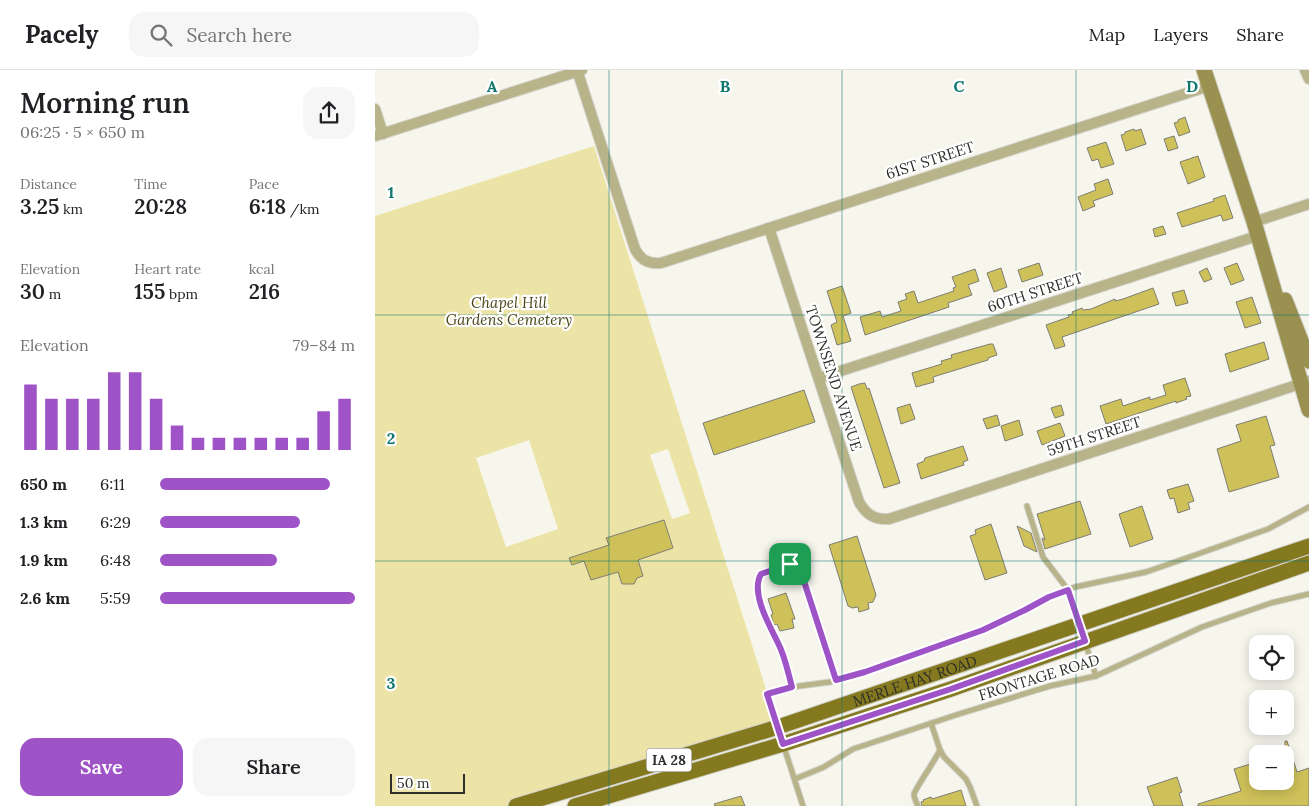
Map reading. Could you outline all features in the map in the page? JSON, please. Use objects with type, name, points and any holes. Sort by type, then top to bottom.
[{"type":"main road","points":[[1204,70],[1305,383],[1309,410]]},
{"type":"main road","points":[[1257,231],[1309,361]]},
{"type":"main road","name":"MERLE HAY ROAD","points":[[575,806],[781,735],[1080,626],[1309,546]]},
{"type":"main road","name":"MERLE HAY ROAD","points":[[516,806],[951,689],[1309,563]]},
{"type":"street","name":"61ST STREET","points":[[579,70],[635,249],[639,256],[652,263],[661,263],[1209,86]]},
{"type":"street","points":[[375,110],[379,135],[579,70]]},
{"type":"street","name":"60TH STREET","points":[[819,378],[1257,231],[1309,204]]},
{"type":"street","name":"TOWNSEND AVENUE","points":[[769,228],[859,502],[863,509],[871,516],[881,520],[889,519]]},
{"type":"street","name":"59TH STREET","points":[[889,519],[1305,383]]},
{"type":"lane","points":[[1027,506],[1043,557],[1068,590],[1096,676]]},
{"type":"lane","points":[[803,806],[767,694],[865,672],[983,630],[1049,597],[1068,590],[1108,579],[1145,572],[1268,529],[1309,507]]},
{"type":"lane","points":[[792,687],[778,642],[769,627],[757,585],[761,574],[790,564],[795,565],[801,572],[836,680]]},
{"type":"lane","name":"FRONTAGE ROAD","points":[[795,779],[824,767],[853,749],[1050,686],[1096,676],[1202,627],[1271,603],[1309,594]]},
{"type":"lane","points":[[931,723],[940,750],[944,757],[966,779],[977,806]]},
{"type":"lane","points":[[918,806],[914,795],[916,789],[940,750]]},
{"type":"green space","name":"Chapel Hill Gardens Cemetery","points":[[594,146],[778,727],[516,806],[375,806],[375,216]],"holes":[[[529,440],[558,529],[506,547],[476,458]],[[668,449],[690,513],[672,519],[650,455]],[[664,520],[673,548],[644,558],[636,554],[643,576],[637,578],[634,584],[622,585],[615,562],[612,574],[591,580],[584,561],[572,565],[569,558],[609,545],[607,538],[628,531],[631,538],[635,529]]]},
{"type":"building","points":[[1185,117],[1190,132],[1179,136],[1174,123]]},
{"type":"building","points":[[1134,129],[1135,131],[1141,129],[1146,144],[1126,151],[1121,135]]},
{"type":"building","points":[[1174,136],[1178,148],[1168,151],[1164,139]]},
{"type":"building","points":[[1106,142],[1114,164],[1101,168],[1098,159],[1092,161],[1087,148]]},
{"type":"building","points":[[1198,156],[1205,177],[1188,184],[1180,162]]},
{"type":"building","points":[[1108,179],[1113,194],[1093,201],[1095,206],[1083,211],[1078,197],[1096,190],[1094,184]]},
{"type":"building","points":[[1225,195],[1233,218],[1223,221],[1221,215],[1182,227],[1177,213],[1214,201],[1213,199]]},
{"type":"building","points":[[1163,226],[1166,234],[1155,237],[1153,229]]},
{"type":"building","points":[[1039,263],[1043,275],[1022,282],[1018,270]]},
{"type":"building","points":[[1237,263],[1244,280],[1231,285],[1224,268]]},
{"type":"building","points":[[1001,268],[1007,287],[994,292],[987,273]]},
{"type":"building","points":[[1207,268],[1212,279],[1204,282],[1199,272]]},
{"type":"building","points":[[975,269],[979,281],[968,285],[972,295],[948,303],[949,307],[865,335],[860,317],[880,311],[882,317],[901,311],[898,302],[907,299],[905,294],[914,291],[918,303],[954,291],[953,288],[956,287],[952,277]]},
{"type":"building","points":[[842,286],[851,313],[843,316],[851,341],[837,345],[831,325],[837,322],[827,291]]},
{"type":"building","points":[[1153,288],[1159,304],[1062,337],[1065,346],[1055,349],[1046,325],[1069,317],[1068,315],[1073,314],[1072,312],[1082,308],[1083,310],[1091,309],[1115,299],[1115,301],[1123,299]]},
{"type":"building","points":[[1184,290],[1188,303],[1176,306],[1172,293]]},
{"type":"building","points":[[1252,297],[1261,323],[1245,328],[1236,302]]},
{"type":"building","points":[[1264,342],[1269,359],[1230,372],[1225,354]]},
{"type":"building","points":[[993,344],[997,355],[988,358],[988,360],[933,377],[934,382],[916,387],[912,373],[942,364],[941,361],[952,358],[951,355]]},
{"type":"building","points":[[1185,378],[1191,396],[1186,397],[1187,399],[1106,424],[1100,406],[1121,399],[1123,406],[1150,397],[1150,400],[1166,395],[1163,385]]},
{"type":"building","points":[[865,383],[867,389],[869,388],[900,483],[884,488],[851,387]]},
{"type":"building","points":[[804,390],[815,422],[714,455],[703,423]]},
{"type":"building","points":[[910,404],[915,419],[901,424],[897,408]]},
{"type":"building","points":[[1061,405],[1064,415],[1055,418],[1051,408]]},
{"type":"building","points":[[997,415],[1000,425],[987,429],[983,419]]},
{"type":"building","points":[[1266,416],[1275,445],[1270,446],[1279,477],[1229,492],[1217,449],[1241,441],[1236,425]]},
{"type":"building","points":[[1019,420],[1023,435],[1005,441],[1001,426]]},
{"type":"building","points":[[1060,423],[1065,436],[1042,445],[1037,431]]},
{"type":"building","points":[[963,446],[968,460],[963,462],[964,465],[921,479],[917,464],[924,461],[925,458]]},
{"type":"building","points":[[1188,484],[1194,501],[1188,503],[1190,509],[1178,513],[1174,498],[1170,499],[1167,490]]},
{"type":"building","points":[[1080,501],[1091,534],[1045,549],[1042,538],[1045,540],[1037,514]]},
{"type":"building","points":[[1142,506],[1153,539],[1130,547],[1119,514]]},
{"type":"building","points":[[664,520],[673,548],[638,560],[643,576],[637,578],[634,584],[622,584],[618,572],[591,580],[584,561],[572,565],[569,558],[609,545],[606,538]]},
{"type":"building","points":[[991,524],[1007,573],[985,580],[970,536],[976,534],[975,530]]},
{"type":"building","points":[[1017,526],[1031,533],[1037,552],[1024,546]]},
{"type":"building","points":[[857,536],[876,595],[873,602],[868,603],[869,609],[859,612],[858,607],[852,608],[848,606],[829,545]]},
{"type":"building","points":[[786,593],[795,619],[792,619],[794,628],[780,631],[777,624],[774,625],[768,599]]},
{"type":"building","points":[[1294,763],[1297,772],[1309,768],[1309,806],[1198,806],[1198,804],[1241,791],[1234,769],[1249,764],[1249,790],[1294,790]]},
{"type":"building","points":[[1177,777],[1182,792],[1179,793],[1183,806],[1154,806],[1147,787]]},
{"type":"building","points":[[961,790],[966,806],[922,806],[921,802],[923,800]]},
{"type":"building","points":[[741,796],[745,806],[715,806],[714,804]]},
{"type":"route","points":[[790,564],[795,565],[801,572],[836,680],[865,672],[983,630],[1049,597],[1068,590],[1085,641],[951,689],[783,744],[767,694],[792,687],[778,642],[769,627],[757,591],[757,585],[761,574],[790,564]]}]
